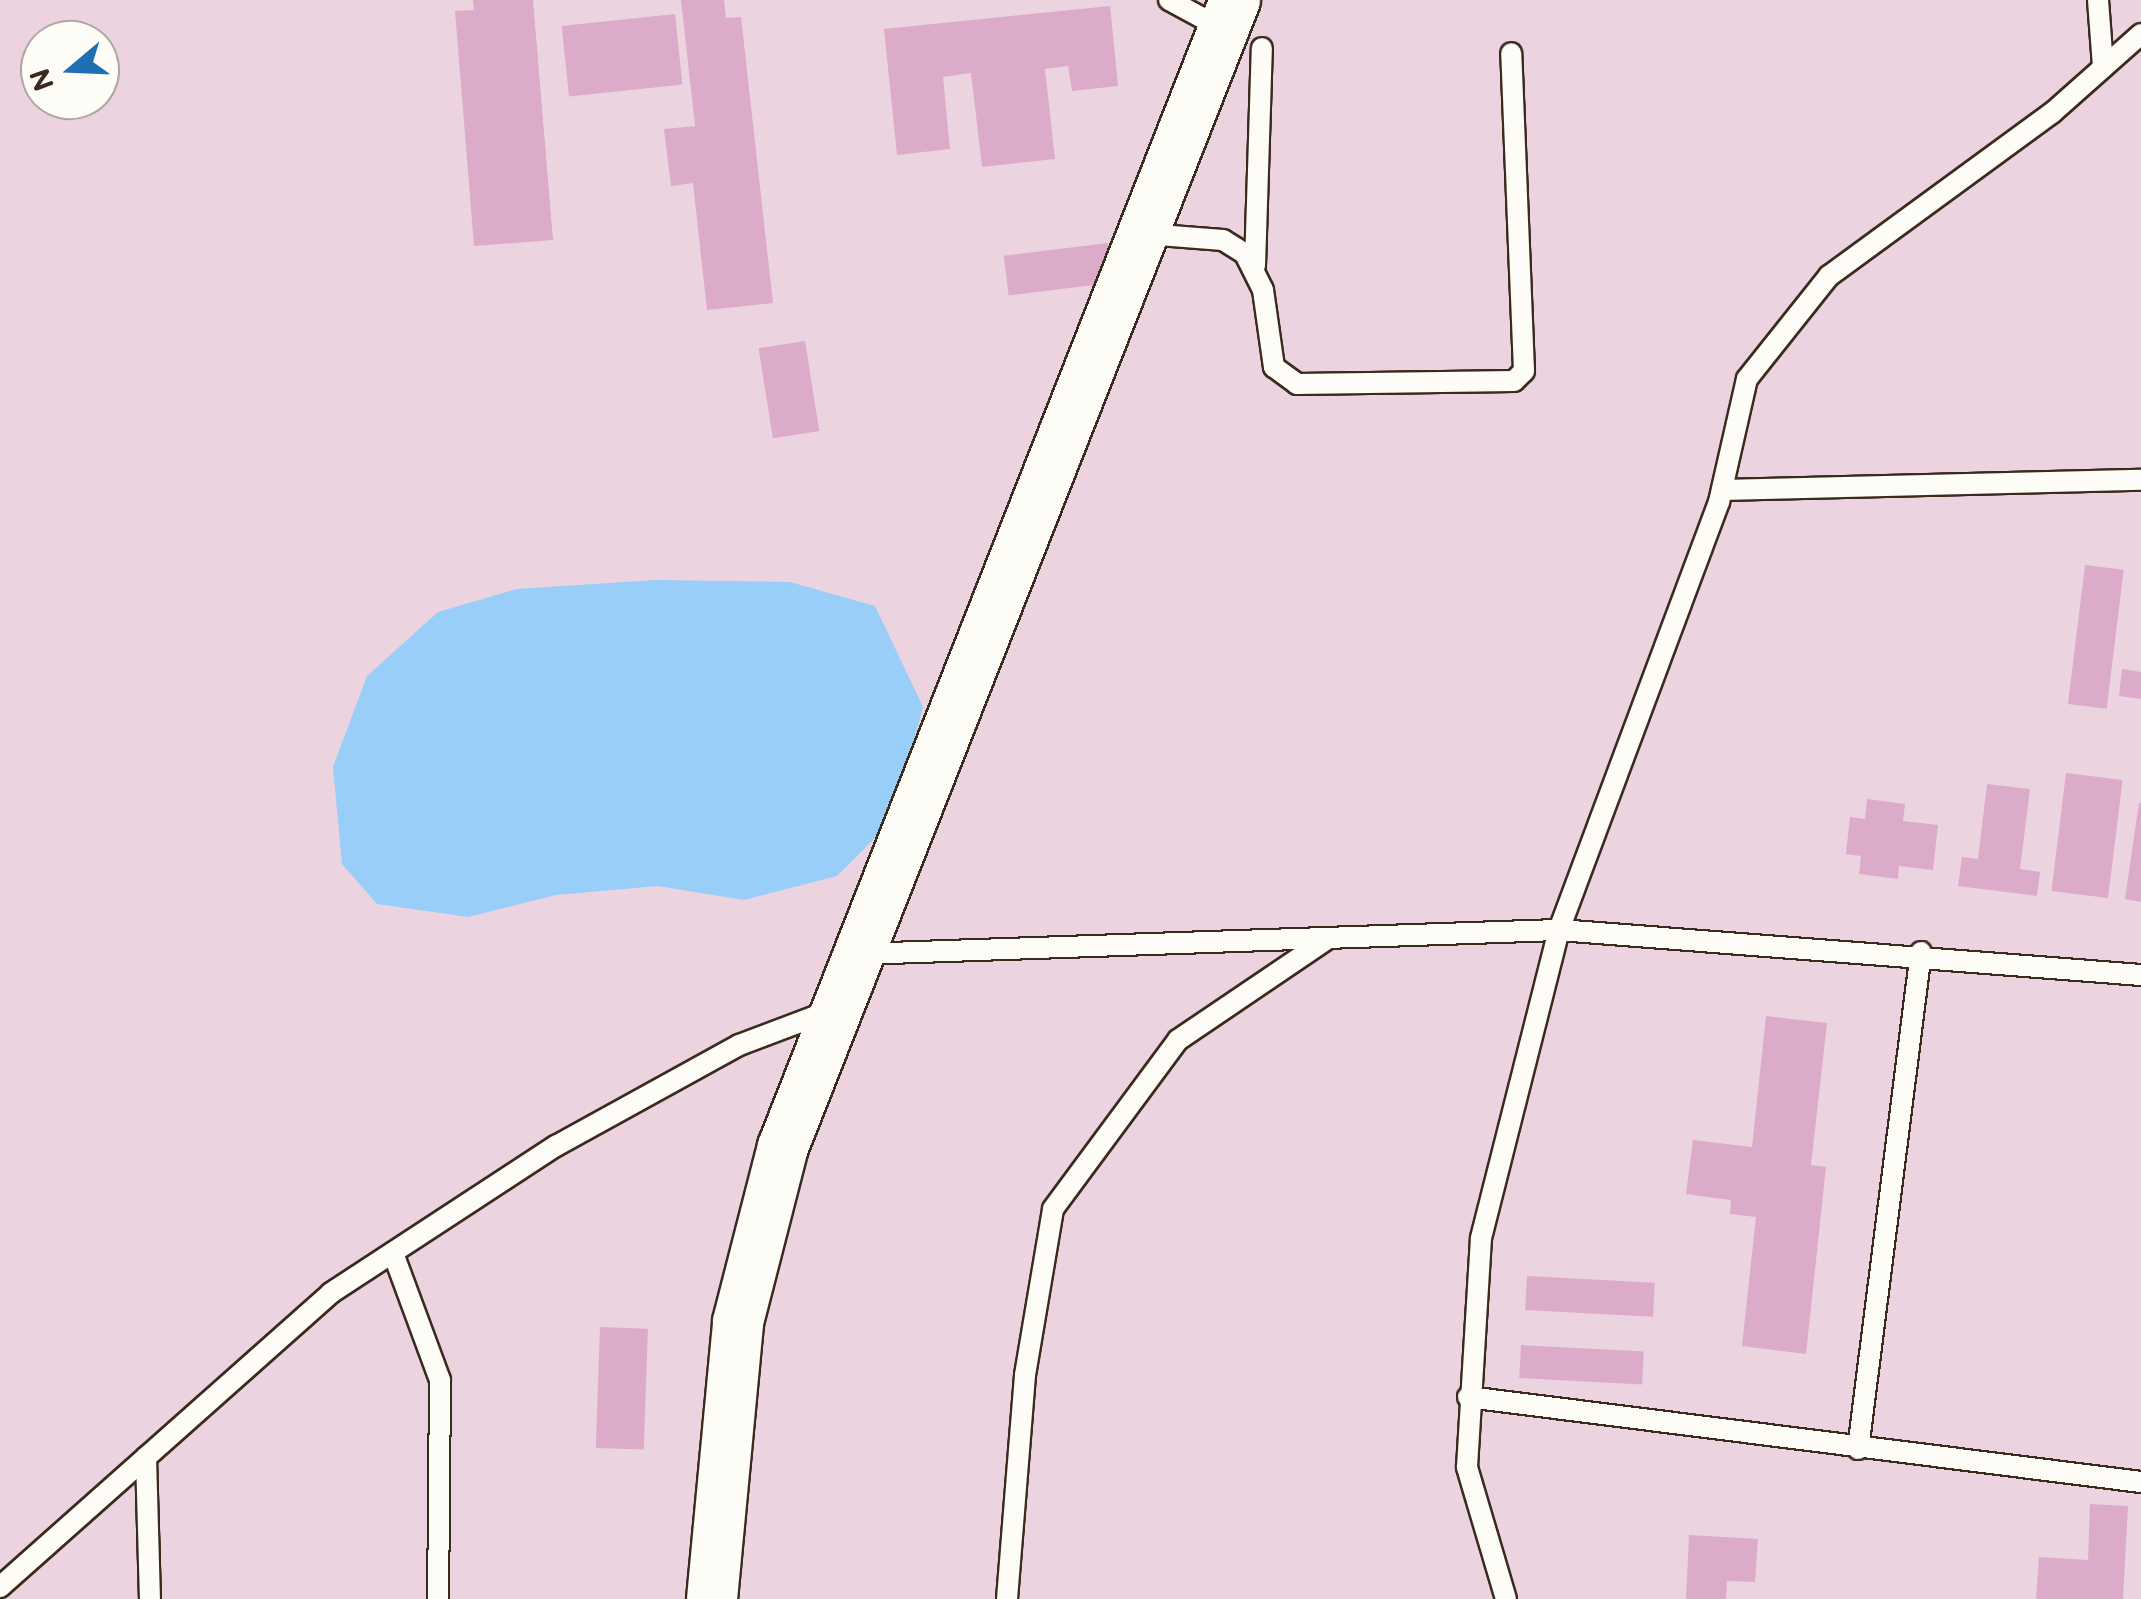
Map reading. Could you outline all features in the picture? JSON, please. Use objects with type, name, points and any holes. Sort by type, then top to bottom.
[{"type":"street","points":[[712,1599],[738,1322],[783,1146],[1145,234],[1239,25]]},
{"type":"lane","points":[[1169,0],[1239,25],[1256,266],[1274,367],[1297,384],[1521,378],[1511,53]]},
{"type":"lane","points":[[2098,0],[2103,68]]},
{"type":"lane","points":[[1506,1599],[1467,1468],[1468,1397],[1481,1238],[1559,930],[1722,490],[1747,379],[1829,276],[2103,68],[2141,34]]},
{"type":"lane","points":[[1145,234],[1222,240],[1256,266]]},
{"type":"lane","points":[[1722,490],[2141,480]]},
{"type":"lane","points":[[859,954],[1559,930],[1922,952],[2141,975]]},
{"type":"lane","points":[[1008,1599],[1024,1375],[1053,1209],[1178,1040],[1326,938]]},
{"type":"lane","points":[[1858,1448],[1922,952]]},
{"type":"lane","points":[[0,1587],[331,1293],[639,1100],[739,1046],[837,1008]]},
{"type":"lane","points":[[393,1253],[440,1380],[438,1599]]},
{"type":"lane","points":[[1468,1397],[2141,1482]]},
{"type":"lane","points":[[146,1457],[150,1599]]},
{"type":"shaded area","points":[[0,0],[2141,0],[2141,1599],[0,1599]]},
{"type":"water","points":[[655,580],[790,582],[875,606],[923,707],[892,821],[837,876],[744,900],[658,886],[556,895],[468,917],[377,904],[342,864],[333,767],[367,676],[438,612],[517,589]]},
{"type":"building","points":[[473,0],[533,0],[553,240],[474,246],[455,11],[474,10]]},
{"type":"building","points":[[681,0],[724,0],[726,18],[741,17],[773,303],[707,310],[693,183],[671,186],[664,129],[695,126]]},
{"type":"building","points":[[1110,6],[1118,86],[1072,91],[1068,66],[1045,69],[1055,159],[982,167],[971,73],[943,77],[950,149],[897,155],[884,29]]},
{"type":"building","points":[[675,14],[682,85],[569,97],[562,26]]},
{"type":"building","points":[[1108,243],[1113,283],[1009,295],[1004,256]]},
{"type":"building","points":[[805,341],[819,431],[773,438],[759,348]]},
{"type":"building","points":[[2085,565],[2124,570],[2107,709],[2068,704]]},
{"type":"building","points":[[2122,669],[2141,672],[2141,699],[2119,696]]},
{"type":"building","points":[[2066,773],[2123,780],[2108,898],[2051,891]]},
{"type":"building","points":[[1987,784],[2030,789],[2020,869],[2040,872],[2037,896],[1958,886],[1962,857],[1978,859]]},
{"type":"building","points":[[1867,799],[1905,804],[1903,821],[1938,825],[1933,870],[1899,866],[1898,879],[1859,874],[1861,856],[1846,854],[1850,817],[1865,819]]},
{"type":"building","points":[[2141,803],[2141,902],[2125,899]]},
{"type":"building","points":[[1766,1016],[1827,1023],[1811,1165],[1826,1167],[1806,1354],[1742,1346],[1756,1217],[1730,1214],[1731,1200],[1686,1194],[1693,1140],[1752,1147]]},
{"type":"building","points":[[1527,1276],[1655,1283],[1653,1317],[1525,1310]]},
{"type":"building","points":[[600,1327],[648,1329],[644,1450],[596,1448]]},
{"type":"building","points":[[1521,1345],[1644,1351],[1642,1384],[1519,1378]]},
{"type":"building","points":[[2090,1504],[2128,1506],[2123,1599],[2036,1599],[2039,1557],[2088,1560]]},
{"type":"building","points":[[1689,1535],[1758,1539],[1755,1582],[1727,1581],[1726,1599],[1686,1599]]}]
